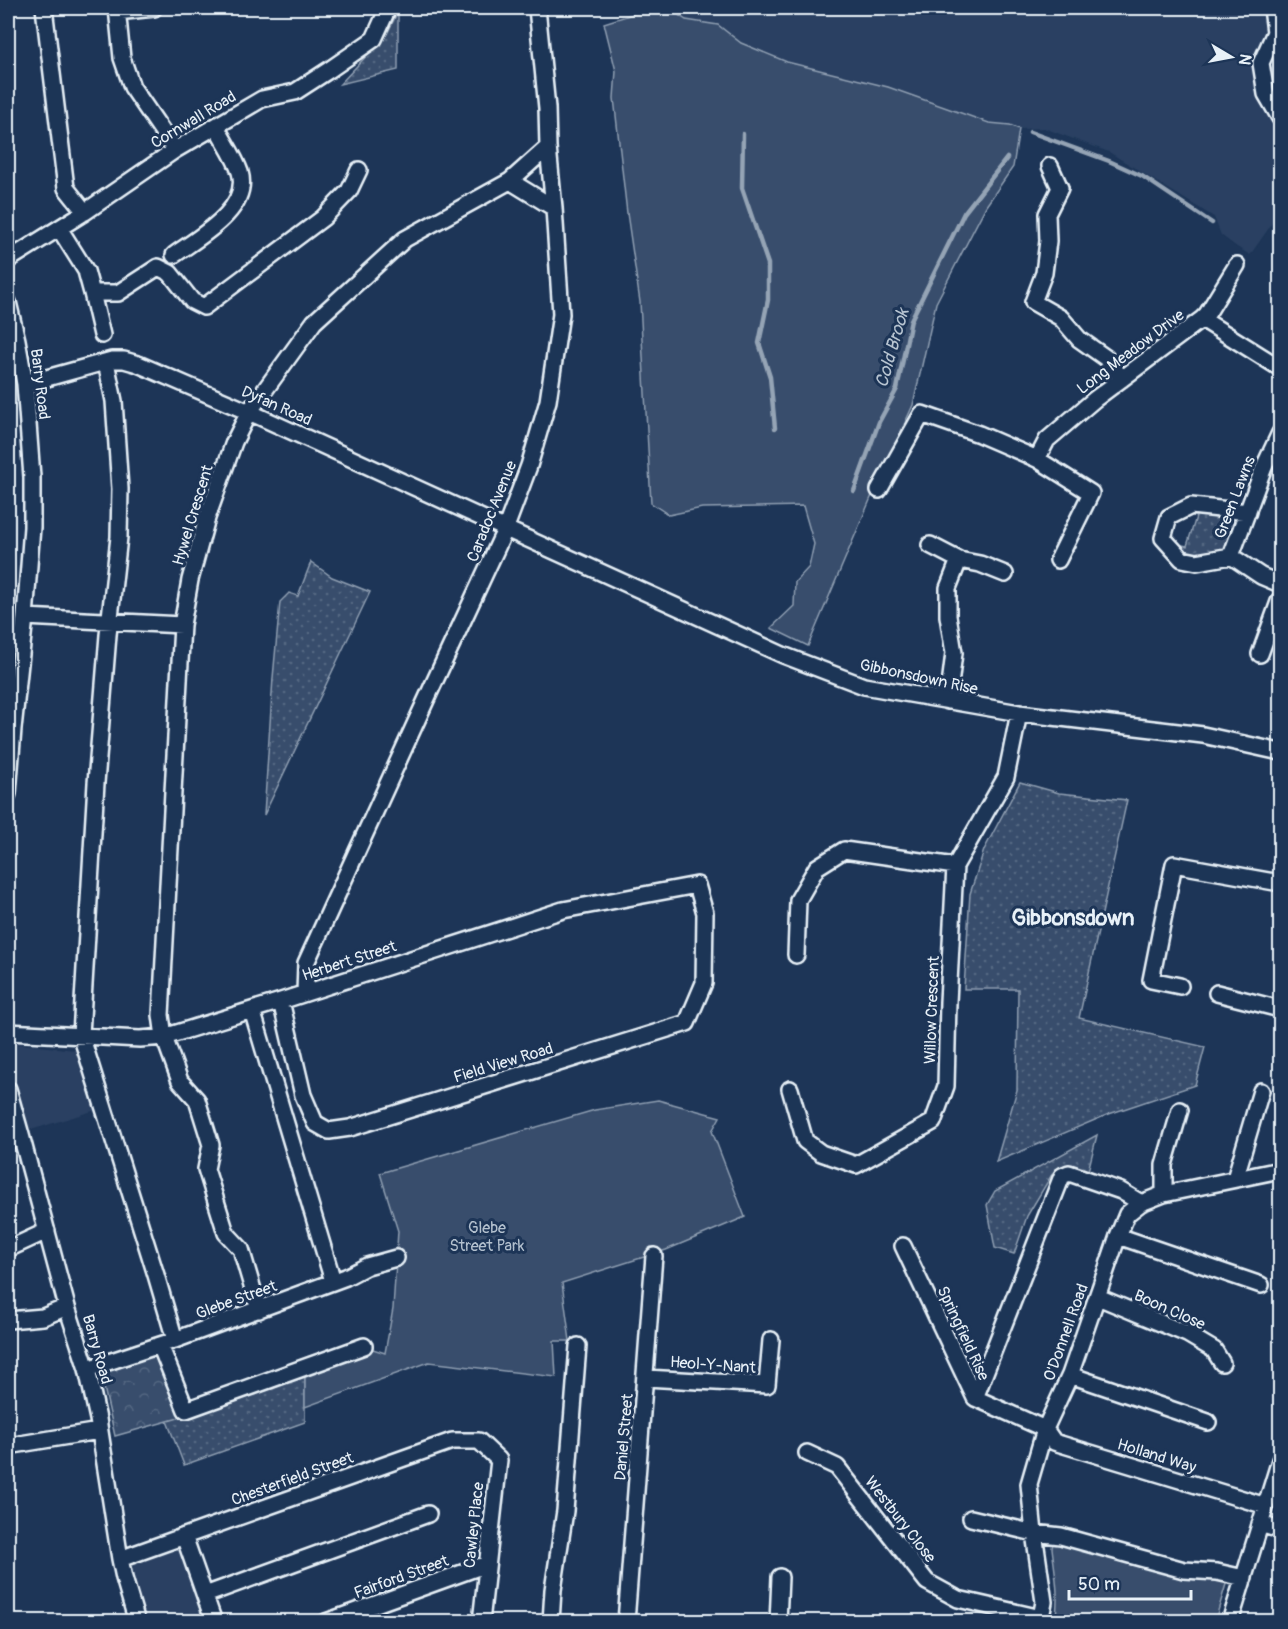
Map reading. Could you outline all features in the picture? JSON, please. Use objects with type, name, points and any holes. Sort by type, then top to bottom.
[{"type":"street","points":[[44,8],[66,188],[85,212]]},
{"type":"street","points":[[154,8],[117,10],[122,58],[132,87],[175,150]]},
{"type":"street","name":"Cornwall Road","points":[[8,260],[85,212],[175,150],[262,99],[295,92],[329,70],[374,39],[387,8]]},
{"type":"street","name":"Caradoc Avenue","points":[[305,993],[306,963],[505,530],[530,466],[548,401],[561,314],[547,108],[537,8]]},
{"type":"street","points":[[1272,8],[1275,32],[1261,63],[1266,94],[1281,118]]},
{"type":"street","points":[[174,255],[219,222],[233,208],[242,186],[240,171],[216,126]]},
{"type":"street","name":"Hywel Crescent","points":[[259,1310],[241,1249],[226,1233],[206,1169],[211,1145],[197,1100],[180,1081],[164,1037],[161,1015],[182,625],[190,580],[207,518],[234,442],[249,412],[314,322],[405,239],[510,181],[548,147]]},
{"type":"street","points":[[1050,166],[1060,188],[1047,214],[1048,241],[1044,273],[1033,302],[1061,318],[1079,339],[1106,358],[1122,379]]},
{"type":"street","points":[[92,293],[118,293],[158,267],[170,273],[192,301],[204,307],[323,218],[349,191],[359,170]]},
{"type":"street","points":[[510,181],[554,208]]},
{"type":"street","points":[[58,228],[86,271],[102,335]]},
{"type":"street","name":"Long Meadow Drive","points":[[1037,459],[1047,440],[1095,399],[1202,319],[1237,265]]},
{"type":"street","name":"Barry Road","points":[[8,303],[25,384],[32,477],[32,527],[26,617],[14,672],[13,729],[8,794]]},
{"type":"street","points":[[1202,319],[1281,368]]},
{"type":"street","name":"Dyfan Road","points":[[25,384],[106,362],[124,360],[138,364],[249,412],[505,530]]},
{"type":"street","points":[[106,362],[114,400],[120,489],[119,537],[96,783],[81,1035],[175,1340]]},
{"type":"street","points":[[879,490],[922,414],[979,434],[1037,459],[1091,493],[1058,560]]},
{"type":"street","name":"Green Lawns","points":[[1281,433],[1264,467],[1231,556],[1261,576],[1281,584]]},
{"type":"street","points":[[1231,556],[1197,562],[1182,559],[1163,538],[1169,517],[1191,506],[1248,512]]},
{"type":"street","name":"Gibbonsdown Rise","points":[[505,530],[792,659],[864,686],[1019,713],[1203,735],[1281,752]]},
{"type":"street","points":[[930,545],[959,560],[980,564],[1005,574]]},
{"type":"street","points":[[948,701],[954,653],[948,616],[948,588],[959,560]]},
{"type":"street","points":[[1260,654],[1281,599]]},
{"type":"street","points":[[26,617],[182,625]]},
{"type":"street","name":"Willow Crescent","points":[[790,1089],[805,1141],[821,1153],[856,1165],[933,1122],[946,1086],[955,866],[1006,777],[1019,713]]},
{"type":"street","points":[[796,955],[798,900],[817,867],[843,849],[955,866]]},
{"type":"street","points":[[1180,986],[1150,980],[1174,864],[1281,883]]},
{"type":"street","name":"Herbert Street","points":[[8,1032],[140,1039],[164,1037],[563,910],[697,885]]},
{"type":"street","name":"Field View Road","points":[[281,1001],[303,1095],[315,1123],[330,1131],[350,1128],[687,1023],[704,982],[705,913],[697,885]]},
{"type":"street","points":[[1217,993],[1279,1004]]},
{"type":"street","points":[[252,1010],[333,1281]]},
{"type":"street","name":"Barry Road","points":[[8,1089],[14,1138],[46,1231],[87,1369],[120,1559],[137,1622]]},
{"type":"street","points":[[1235,1179],[1261,1091]]},
{"type":"street","points":[[1164,1194],[1164,1165],[1180,1110]]},
{"type":"street","name":"O'Donnell Road","points":[[1040,1619],[1044,1602],[1029,1484],[1045,1429],[1070,1375],[1127,1214],[1141,1203],[1164,1194],[1281,1170]]},
{"type":"street","points":[[975,1398],[1062,1176],[1069,1173],[1121,1191],[1141,1203]]},
{"type":"street","points":[[8,1249],[46,1231]]},
{"type":"street","points":[[1118,1236],[1261,1285]]},
{"type":"street","name":"Springfield Rise","points":[[903,1246],[975,1398],[1045,1429]]},
{"type":"street","name":"Daniel Street","points":[[626,1622],[654,1256]]},
{"type":"street","name":"Glebe Street","points":[[87,1369],[259,1310],[368,1266],[396,1258]]},
{"type":"street","name":"Boon Close","points":[[1098,1298],[1187,1334],[1214,1350],[1221,1363]]},
{"type":"street","points":[[8,1320],[43,1317],[67,1307]]},
{"type":"street","name":"Heol-Y-Nant","points":[[646,1378],[767,1386],[771,1340]]},
{"type":"street","points":[[160,1345],[186,1410],[364,1346]]},
{"type":"street","points":[[551,1622],[553,1590],[565,1511],[578,1346]]},
{"type":"street","points":[[1070,1375],[1208,1422]]},
{"type":"street","name":"Holland Way","points":[[1045,1429],[1054,1442],[1266,1506]]},
{"type":"street","points":[[8,1446],[99,1431]]},
{"type":"street","name":"Chesterfield Street","points":[[120,1559],[452,1441],[479,1441]]},
{"type":"street","name":"Cawley Place","points":[[479,1441],[499,1460],[481,1622]]},
{"type":"street","name":"Westbury Close","points":[[807,1453],[837,1467],[927,1582],[958,1599],[1040,1619]]},
{"type":"street","points":[[1230,1622],[1281,1460]]},
{"type":"street","points":[[205,1595],[428,1514]]},
{"type":"street","points":[[972,1518],[1034,1533],[1061,1536],[1184,1570],[1217,1572],[1244,1578]]},
{"type":"street","points":[[1260,1524],[1281,1530]]},
{"type":"street","points":[[184,1536],[214,1622]]},
{"type":"street","name":"Fairford Street","points":[[326,1622],[487,1564]]},
{"type":"street","points":[[778,1622],[780,1577]]},
{"type":"shaded area","points":[[668,8],[1280,8],[1280,212],[1250,255],[1221,235],[1214,217],[1109,152],[1044,128],[1019,129],[1010,125],[989,123],[888,87],[787,62],[741,43],[718,25],[686,20]]},
{"type":"shaded area","points":[[8,367],[13,416],[17,525],[15,555],[8,556]]},
{"type":"shaded area","points":[[12,1043],[83,1051],[99,1109],[34,1129],[8,1126],[8,1045]]},
{"type":"shaded area","points":[[182,1546],[209,1621],[144,1621],[125,1564]]},
{"type":"green space","points":[[652,8],[668,8],[686,20],[718,25],[741,43],[787,62],[888,87],[989,123],[1010,125],[1019,129],[1013,167],[986,206],[936,303],[913,405],[808,646],[771,628],[794,606],[795,582],[809,567],[814,544],[803,506],[702,508],[669,515],[651,503],[640,302],[614,98],[616,71],[604,23]]},
{"type":"green space","points":[[398,11],[398,70],[340,84],[387,34]]},
{"type":"green space","points":[[1186,513],[1222,515],[1233,519],[1237,526],[1227,548],[1218,554],[1197,556],[1185,553],[1177,544],[1187,546],[1196,517]]},
{"type":"green space","points":[[311,562],[332,577],[370,592],[264,815],[280,602],[289,593],[298,596]]},
{"type":"green space","points":[[1020,782],[1059,793],[1127,800],[1079,1018],[1205,1047],[1195,1085],[1109,1114],[996,1162],[1017,1090],[1018,989],[964,989],[970,894],[984,850]]},
{"type":"green space","name":"Glebe Street Park","points":[[658,1100],[720,1117],[712,1131],[745,1217],[666,1250],[562,1283],[570,1341],[554,1341],[556,1377],[429,1362],[305,1407],[305,1374],[373,1349],[385,1353],[393,1309],[398,1231],[380,1173],[595,1110]]},
{"type":"green space","points":[[1097,1135],[1088,1171],[1069,1164],[1060,1167],[1051,1176],[1027,1216],[1014,1254],[995,1248],[987,1205],[995,1191]]},
{"type":"green space","points":[[157,1354],[182,1417],[115,1436],[103,1383],[108,1370]]},
{"type":"green space","points":[[305,1374],[305,1422],[184,1465],[167,1421]]},
{"type":"green space","points":[[1053,1542],[1222,1578],[1226,1584],[1215,1621],[1055,1621],[1057,1594]]},
{"type":"waterway","name":"Cold Brook","points":[[1030,132],[1109,161],[1142,176],[1212,223]]},
{"type":"waterway","points":[[743,134],[742,188],[768,264],[768,300],[759,343],[770,377],[775,428]]},
{"type":"waterway","name":"Cold Brook","points":[[854,491],[879,422],[897,389],[911,320],[964,213],[1007,158]]},
{"type":"district","name":"Gibbonsdown","points":[[1073,917]]}]
